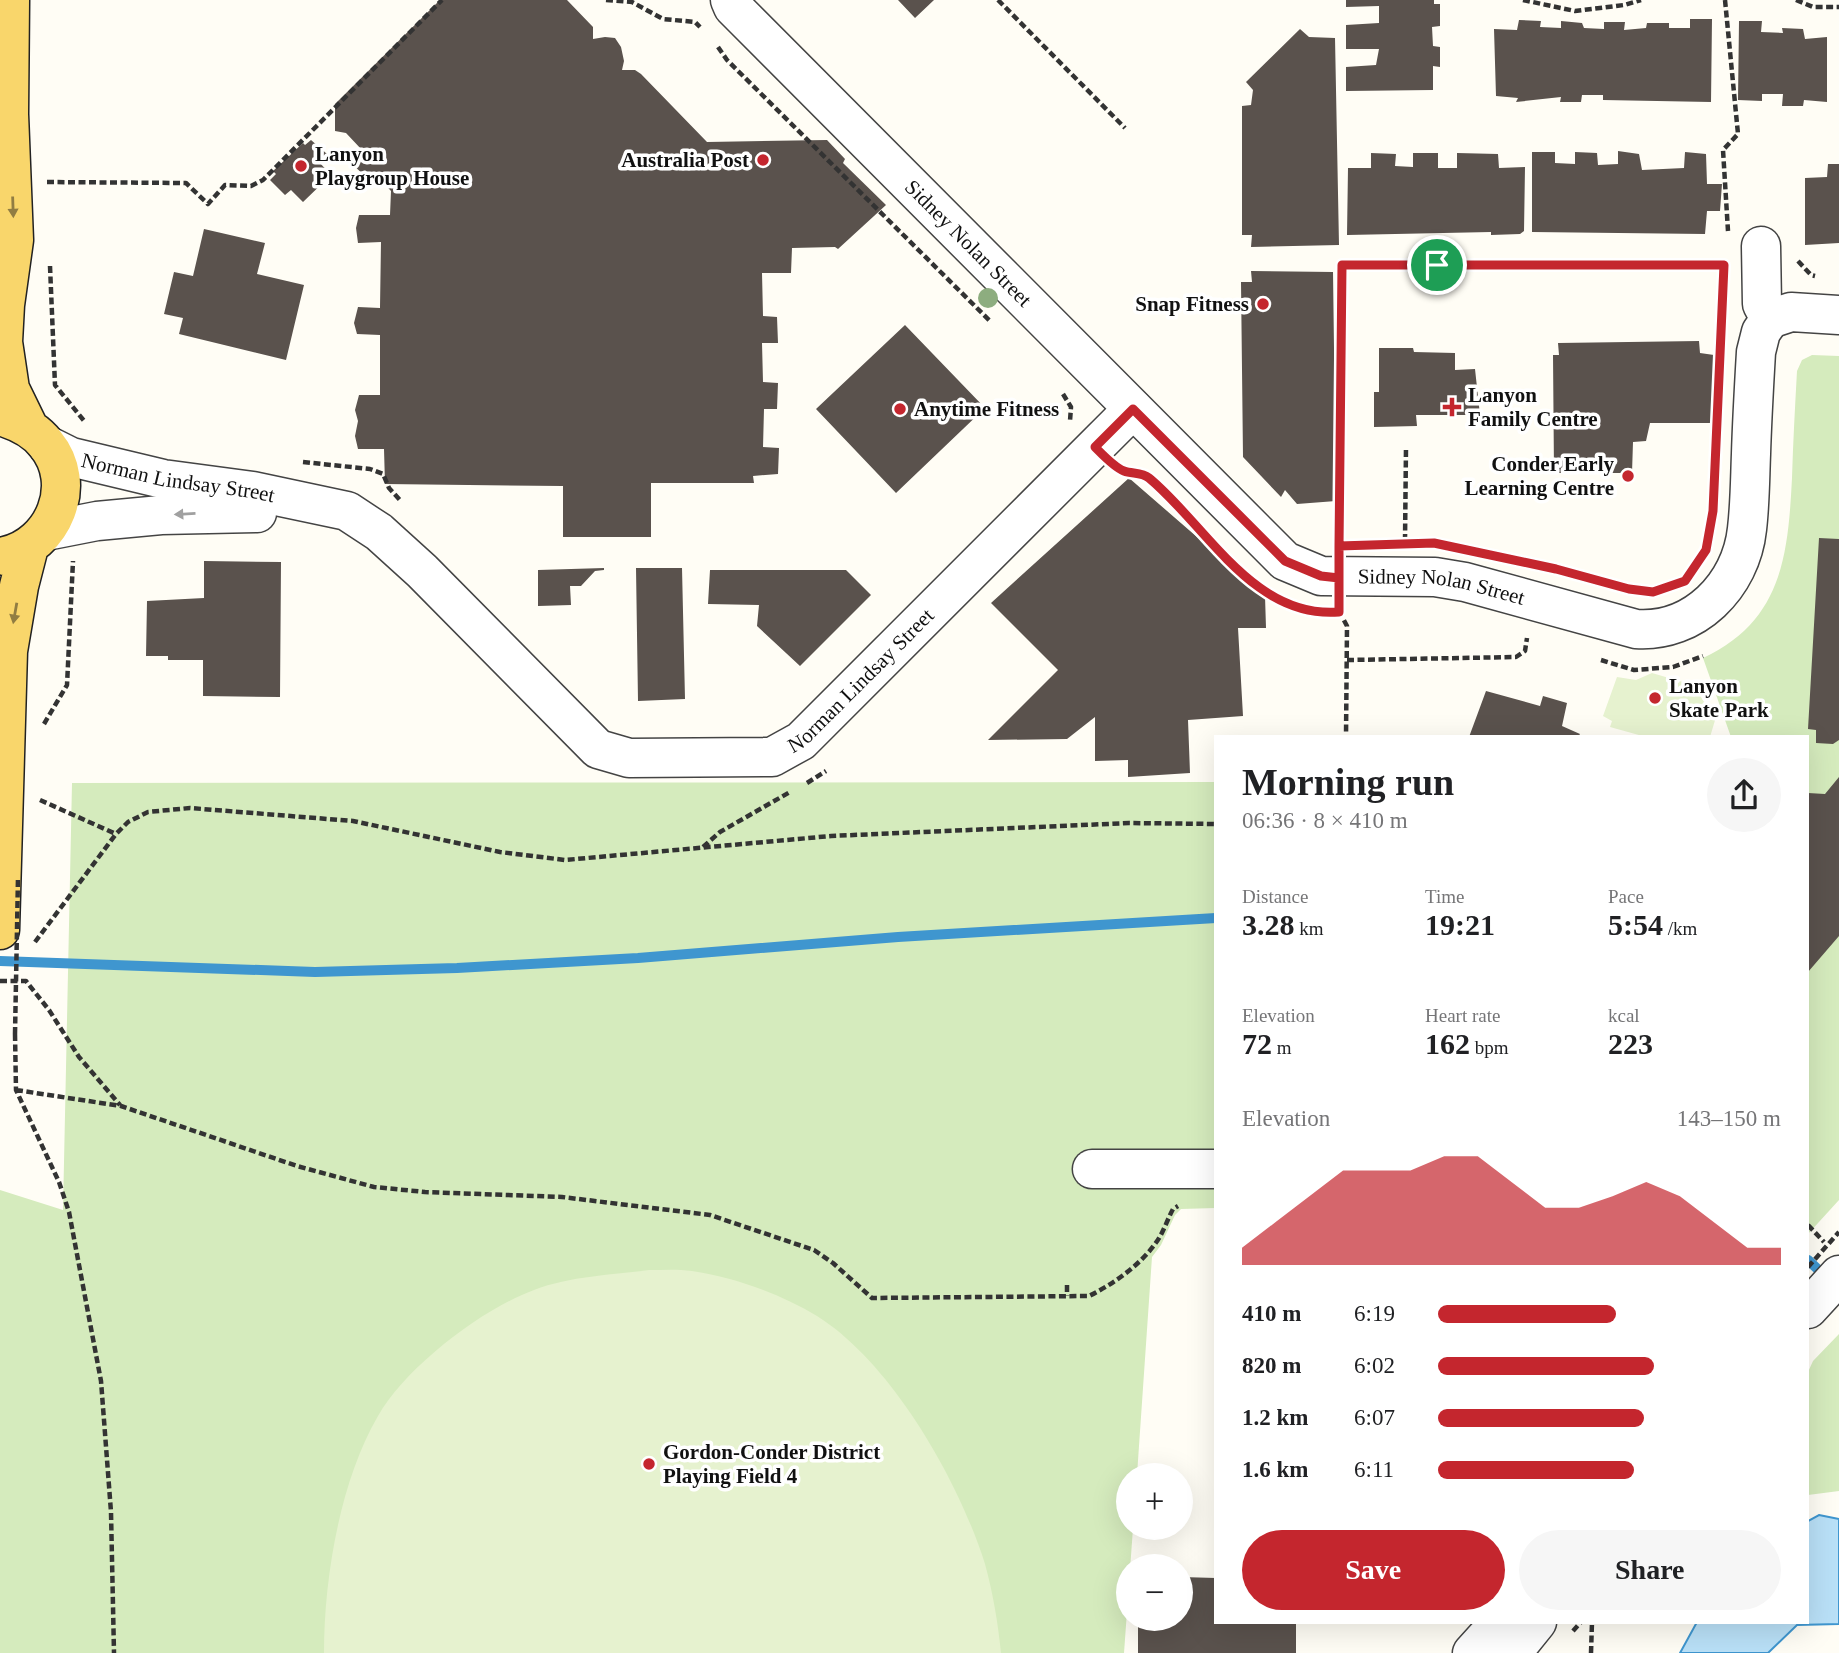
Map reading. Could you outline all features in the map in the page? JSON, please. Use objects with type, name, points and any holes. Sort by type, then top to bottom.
[{"type":"main road","points":[[5,937],[14,873],[8,651],[19,586],[57,511],[62,489],[58,466],[26,430],[10,389],[3,342],[14,240],[9,114],[10,0]]},
{"type":"street","name":"Sidney Nolan Street","points":[[730,0],[733,8],[1285,561],[1321,576],[1338,592],[1435,578],[1465,582],[1636,629],[1653,630],[1685,622],[1714,601],[1735,570],[1747,531],[1756,352],[1761,332],[1770,319]]},
{"type":"street","points":[[1745,246],[1762,304],[1770,319],[1791,312],[1839,315]]},
{"type":"street","name":"Norman Lindsay Street","points":[[26,430],[71,457],[163,480],[253,491],[347,511],[379,531],[422,571],[598,749],[629,758],[772,757],[801,741],[1110,466],[1133,409]]},
{"type":"street","name":"Norman Lindsay Street","points":[[37,546],[97,521],[161,515],[253,514],[311,503]]},
{"type":"street","points":[[1092,1169],[1214,1169]]},
{"type":"street","points":[[1809,1308],[1839,1275]]},
{"type":"street","points":[[1472,1653],[1498,1624]]},
{"type":"street","points":[[1512,1653],[1534,1624]]},
{"type":"path","points":[[43,182],[186,183],[208,204],[225,185],[251,186],[263,180],[442,0]]},
{"type":"path","points":[[606,0],[632,2],[663,19],[695,22],[702,29]]},
{"type":"path","points":[[998,0],[1125,128]]},
{"type":"path","points":[[1523,0],[1575,11],[1624,5],[1641,0]]},
{"type":"path","points":[[1725,0],[1738,134],[1724,150],[1745,246]]},
{"type":"path","points":[[1796,0],[1813,8],[1839,7]]},
{"type":"path","points":[[716,44],[727,60],[995,326]]},
{"type":"path","points":[[1346,735],[1347,626],[1338,592],[1342,265],[1724,265],[1745,246],[1782,247],[1811,275],[1823,277]]},
{"type":"path","points":[[1719,345],[1724,265]]},
{"type":"path","points":[[1054,384],[1071,407],[1069,424],[1110,466],[1147,475],[1156,485]]},
{"type":"path","points":[[1405,543],[1406,447]]},
{"type":"path","points":[[297,462],[370,469],[383,474],[389,488],[404,503]]},
{"type":"path","points":[[1392,544],[1415,543]]},
{"type":"path","points":[[37,546],[67,685],[41,733]]},
{"type":"path","points":[[1514,634],[1540,642]]},
{"type":"path","points":[[1347,660],[1516,657],[1525,651],[1527,638]]},
{"type":"path","points":[[1594,658],[1634,670],[1673,667],[1703,656]]},
{"type":"path","points":[[702,847],[720,832],[821,775],[830,766]]},
{"type":"path","points":[[33,797],[116,834]]},
{"type":"path","points":[[5,937],[28,946],[36,941],[116,834],[128,822],[148,812],[190,808],[353,821],[500,852],[565,860],[844,835],[1129,823],[1214,824]]},
{"type":"path","points":[[14,873],[16,1090],[59,1182],[69,1212],[101,1381],[111,1512],[114,1653]]},
{"type":"path","points":[[0,981],[26,981],[49,1010],[79,1057],[121,1106]]},
{"type":"path","points":[[16,1090],[121,1106],[297,1166],[374,1187],[425,1192],[562,1197],[710,1214],[814,1250],[872,1298],[1090,1296],[1107,1287],[1143,1259],[1157,1242],[1173,1209],[1182,1204]]},
{"type":"path","points":[[1809,1266],[1839,1232]]},
{"type":"path","points":[[1067,1284],[1067,1296]]},
{"type":"path","points":[[1591,1653],[1592,1624]]},
{"type":"green space","points":[[1812,355],[1839,356],[1839,1200],[1809,1233],[1809,735],[1730,735],[1703,658],[1729,643],[1750,625],[1765,605],[1776,583],[1788,534],[1797,371],[1802,360]]},
{"type":"green space","name":"Lanyon Skate Park","points":[[1652,673],[1693,685],[1710,711],[1708,716],[1716,717],[1711,735],[1639,735],[1610,727],[1612,721],[1603,716],[1617,677],[1636,680]]},
{"type":"green space","points":[[1214,782],[1214,1208],[1181,1209],[1152,1257],[1138,1463],[1116,1463],[1116,1540],[1132,1540],[1131,1554],[1116,1554],[1116,1631],[1126,1631],[1124,1653],[0,1653],[0,1190],[63,1210],[72,783]]},
{"type":"green space","name":"Gordon-Conder District Playing Field 4","points":[[649,1270],[681,1270],[708,1274],[772,1294],[817,1316],[845,1337],[871,1363],[919,1426],[958,1497],[985,1564],[1001,1653],[324,1653],[331,1562],[344,1500],[365,1442],[378,1416],[407,1378],[469,1325],[534,1290],[562,1282]]},
{"type":"green space","points":[[1839,1334],[1839,1491],[1809,1495],[1809,1370],[1813,1361]]},
{"type":"water","points":[[1819,1515],[1839,1519],[1839,1624],[1797,1625],[1768,1653],[1680,1653],[1696,1624],[1809,1624],[1809,1520]]},
{"type":"building","points":[[440,0],[567,0],[593,27],[593,39],[615,38],[621,47],[624,61],[622,70],[635,70],[641,74],[707,142],[827,140],[845,159],[843,163],[886,205],[838,249],[792,248],[791,273],[762,273],[763,316],[777,317],[778,343],[762,343],[763,382],[778,383],[777,409],[764,409],[763,447],[779,448],[778,474],[753,476],[754,483],[651,483],[651,537],[563,537],[563,486],[385,484],[384,449],[358,449],[355,436],[358,421],[355,410],[359,395],[380,395],[380,335],[357,334],[354,323],[358,307],[380,308],[381,242],[358,243],[356,228],[359,215],[390,215],[391,191],[376,175],[369,180],[349,161],[362,150],[346,133],[335,131],[335,104]]},
{"type":"building","points":[[898,0],[934,0],[915,18]]},
{"type":"building","points":[[1346,0],[1434,0],[1434,4],[1440,4],[1440,26],[1432,27],[1433,46],[1440,47],[1440,67],[1433,66],[1433,90],[1346,91],[1346,67],[1376,65],[1379,49],[1346,49],[1346,25],[1379,23],[1379,6],[1346,7]]},
{"type":"building","points":[[1690,19],[1712,19],[1711,102],[1603,100],[1603,95],[1582,95],[1581,102],[1560,102],[1561,97],[1516,102],[1518,98],[1496,96],[1494,29],[1517,30],[1519,20],[1541,21],[1540,27],[1561,28],[1561,21],[1582,23],[1584,28],[1604,29],[1604,22],[1625,22],[1624,30],[1646,28],[1647,23],[1669,23],[1669,28],[1690,28]]},
{"type":"building","points":[[1739,21],[1762,21],[1761,32],[1783,33],[1782,28],[1803,29],[1805,39],[1827,37],[1827,102],[1804,100],[1803,106],[1782,106],[1783,94],[1762,94],[1762,101],[1738,100]]},
{"type":"building","points":[[1300,29],[1309,37],[1335,38],[1339,245],[1251,247],[1252,235],[1242,235],[1242,106],[1251,105],[1253,90],[1246,82]]},
{"type":"building","name":"Lanyon Playgroup House","points":[[311,140],[327,154],[319,162],[331,175],[303,202],[291,190],[285,195],[270,180],[276,174],[273,171],[303,143],[305,145]]},
{"type":"building","points":[[1618,151],[1639,154],[1642,170],[1684,168],[1685,152],[1706,154],[1707,184],[1722,184],[1720,211],[1707,211],[1705,234],[1532,232],[1532,152],[1555,152],[1555,163],[1575,164],[1575,152],[1597,153],[1598,165],[1618,164]]},
{"type":"building","points":[[1371,153],[1396,154],[1395,166],[1413,167],[1413,153],[1438,153],[1438,168],[1457,168],[1457,153],[1498,154],[1499,168],[1525,167],[1524,231],[1520,234],[1491,235],[1491,232],[1347,235],[1348,168],[1371,168]]},
{"type":"building","points":[[1828,164],[1839,164],[1839,243],[1805,245],[1805,178],[1827,177]]},
{"type":"building","points":[[204,229],[265,243],[257,274],[304,285],[286,360],[179,334],[183,318],[164,314],[174,272],[193,276]]},
{"type":"building","points":[[1251,271],[1333,272],[1336,501],[1297,504],[1285,490],[1281,497],[1243,457],[1241,282],[1252,282]]},
{"type":"building","name":"Anytime Fitness","points":[[905,325],[985,408],[896,493],[816,409]]},
{"type":"building","points":[[1699,341],[1700,353],[1714,355],[1711,423],[1650,423],[1646,441],[1633,442],[1632,473],[1554,473],[1553,355],[1559,355],[1558,343]]},
{"type":"building","points":[[1379,348],[1413,348],[1414,352],[1455,353],[1455,370],[1475,369],[1480,415],[1416,415],[1417,426],[1374,427],[1374,392],[1379,392]]},
{"type":"building","points":[[1129,478],[1265,596],[1266,628],[1238,628],[1243,716],[1188,720],[1190,773],[1128,777],[1128,760],[1095,761],[1095,717],[1067,739],[988,740],[1058,670],[991,603]]},
{"type":"building","points":[[1819,538],[1839,539],[1839,740],[1833,744],[1816,743],[1816,730],[1808,729]]},
{"type":"building","points":[[204,561],[281,562],[280,697],[203,696],[203,660],[168,660],[168,656],[146,656],[147,601],[204,598]]},
{"type":"building","points":[[604,568],[595,571],[581,586],[570,586],[571,605],[538,606],[538,570]]},
{"type":"building","points":[[636,568],[682,568],[685,699],[638,701]]},
{"type":"building","points":[[710,570],[846,570],[871,595],[800,666],[757,626],[759,605],[708,604]]},
{"type":"building","points":[[1486,691],[1540,706],[1543,696],[1567,703],[1562,726],[1580,734],[1579,735],[1470,735]]},
{"type":"building","points":[[1839,777],[1839,936],[1809,971],[1809,793],[1825,794]]},
{"type":"building","points":[[1193,1577],[1214,1578],[1214,1624],[1296,1624],[1296,1653],[1138,1653],[1138,1631],[1193,1631]]},
{"type":"waterway","points":[[0,961],[315,972],[457,968],[1214,918]]},
{"type":"waterway","points":[[1809,1261],[1827,1278]]},
{"type":"place","name":"Australia Post","points":[[763,160]]},
{"type":"place","name":"Lanyon Playgroup House","points":[[301,166]]},
{"type":"place","name":"Snap Fitness","points":[[1263,304]]},
{"type":"place","name":"Lanyon Family Centre","points":[[1452,407]]},
{"type":"place","name":"Anytime Fitness","points":[[900,409]]},
{"type":"place","name":"Conder Early Learning Centre","points":[[1628,476]]},
{"type":"place","name":"Lanyon Skate Park","points":[[1655,698]]},
{"type":"place","name":"Gordon-Conder District Playing Field 4","points":[[649,1464]]},
{"type":"route","points":[[1437,265],[1342,265],[1339,546],[1339,578],[1321,576],[1285,561],[1133,409],[1095,447],[1122,471],[1147,475],[1237,568],[1277,600],[1314,612],[1339,612],[1339,578],[1339,546],[1434,543],[1556,569],[1629,589],[1653,592],[1685,581],[1706,550],[1713,511],[1717,372],[1724,265],[1437,265]]}]
